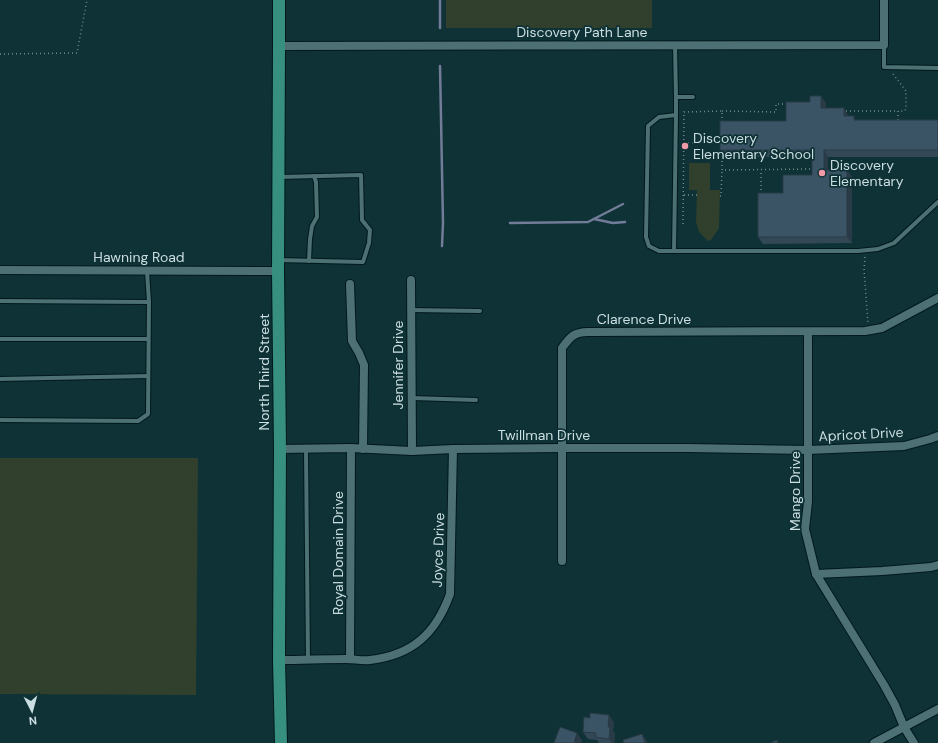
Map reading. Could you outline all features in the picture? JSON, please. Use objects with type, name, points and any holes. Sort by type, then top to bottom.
[{"type":"main road","name":"North Third Street","points":[[278,0],[280,450],[279,660],[281,743]]},
{"type":"street","points":[[884,0],[884,45]]},
{"type":"street","name":"Discovery Path Lane","points":[[279,46],[884,45]]},
{"type":"street","name":"Hawning Road","points":[[0,270],[147,270],[278,266]]},
{"type":"street","name":"Jennifer Drive","points":[[411,280],[412,451]]},
{"type":"street","points":[[350,284],[352,341],[359,352],[364,365],[363,449]]},
{"type":"street","name":"Clarence Drive","points":[[562,561],[562,348],[575,334],[588,332],[868,331],[882,328],[938,298]]},
{"type":"street","name":"Mango Drive","points":[[808,332],[808,502],[805,529],[816,574],[884,685],[895,705],[904,727],[914,743]]},
{"type":"street","name":"Apricot Drive","points":[[808,450],[904,446],[938,436]]},
{"type":"street","name":"Twillman Drive","points":[[280,450],[351,448],[412,451],[562,448],[808,450]]},
{"type":"street","name":"Royal Domain Drive","points":[[350,659],[351,448]]},
{"type":"street","name":"Joyce Drive","points":[[279,660],[370,660],[403,652],[427,635],[445,607],[450,594],[453,449]]},
{"type":"street","points":[[816,574],[888,571],[938,565]]},
{"type":"street","points":[[874,743],[938,709]]},
{"type":"lane","points":[[674,252],[676,115],[675,45]]},
{"type":"lane","points":[[884,45],[884,67],[938,68]]},
{"type":"lane","points":[[676,97],[693,97]]},
{"type":"lane","points":[[676,115],[658,117],[648,126],[646,237],[649,246],[659,251],[858,251],[878,249],[894,243],[938,202]]},
{"type":"lane","points":[[278,177],[362,175],[362,220],[370,230],[369,243],[363,262],[309,261],[278,266]]},
{"type":"lane","points":[[309,261],[312,226],[317,217],[316,182],[314,176]]},
{"type":"lane","points":[[0,420],[138,420],[148,414],[147,270]]},
{"type":"lane","points":[[0,301],[148,302]]},
{"type":"lane","points":[[411,310],[480,311]]},
{"type":"lane","points":[[0,339],[148,339]]},
{"type":"lane","points":[[0,379],[148,376]]},
{"type":"lane","points":[[411,398],[476,400]]},
{"type":"lane","points":[[306,449],[308,660]]},
{"type":"path","points":[[0,54],[77,53],[86,0]]},
{"type":"path","points":[[842,111],[904,111],[906,109],[906,91],[893,74]]},
{"type":"path","points":[[684,224],[684,112],[776,112],[776,104],[792,104]]},
{"type":"path","points":[[722,111],[722,127]]},
{"type":"path","points":[[898,111],[898,123]]},
{"type":"path","points":[[684,143],[722,143]]},
{"type":"path","points":[[720,196],[722,150]]},
{"type":"path","points":[[722,170],[816,169]]},
{"type":"path","points":[[761,170],[761,200]]},
{"type":"path","points":[[684,195],[697,195]]},
{"type":"path","points":[[865,255],[864,270],[868,331]]},
{"type":"green space","points":[[446,0],[652,0],[652,28],[446,28]]},
{"type":"green space","points":[[689,163],[710,163],[710,190],[720,190],[719,228],[711,240],[708,241],[699,232],[696,222],[697,190],[689,190]]},
{"type":"green space","points":[[0,458],[198,458],[196,695],[0,694]]},
{"type":"building","name":"Discovery Elementary","points":[[810,96],[821,96],[821,108],[844,108],[844,116],[854,116],[854,120],[938,120],[938,150],[824,150],[824,170],[847,170],[847,237],[758,237],[758,193],[783,193],[783,175],[812,175],[812,150],[720,150],[720,121],[786,121],[786,102],[810,102]]},
{"type":"building","points":[[590,713],[609,715],[609,739],[595,737],[596,733],[583,732],[584,717],[590,718]]},
{"type":"building","points":[[560,727],[577,733],[574,743],[554,743]]},
{"type":"building","points":[[642,734],[645,743],[624,743],[623,740]]},
{"type":"building","points":[[777,740],[778,743],[770,743]]},
{"type":"waterway","points":[[440,0],[440,28]]},
{"type":"waterway","points":[[440,66],[443,223],[442,246]]},
{"type":"waterway","points":[[510,223],[588,222],[623,204]]},
{"type":"waterway","points":[[594,219],[613,223],[625,222]]},
{"type":"place","name":"Discovery Elementary School","points":[[685,146]]},
{"type":"place","name":"Discovery Elementary","points":[[822,173]]}]
